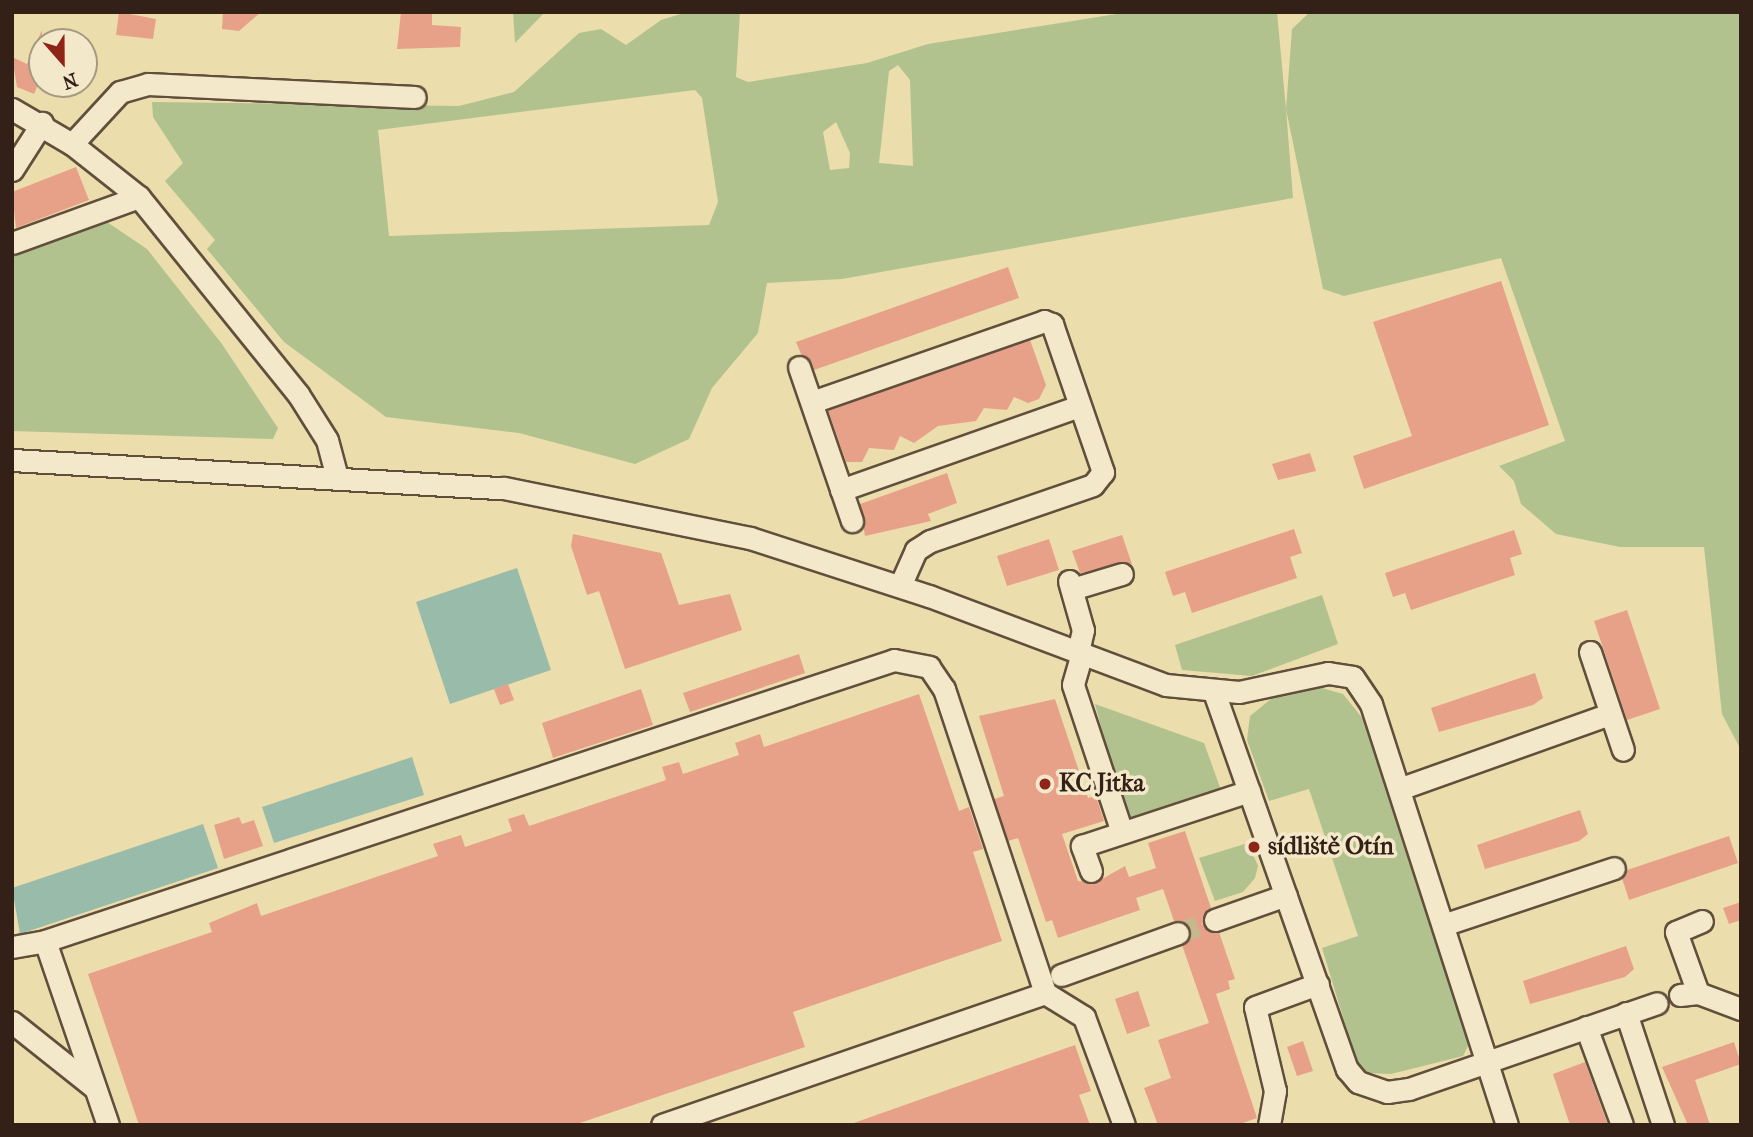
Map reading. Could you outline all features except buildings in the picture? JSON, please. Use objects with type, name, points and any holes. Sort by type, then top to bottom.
[{"type":"street","points":[[72,144],[120,92],[148,84],[415,97]]},
{"type":"street","points":[[12,109],[41,123],[72,144],[139,197],[298,394],[327,440],[335,474]]},
{"type":"street","points":[[12,170],[41,123]]},
{"type":"street","points":[[12,243],[139,197]]},
{"type":"street","points":[[812,402],[1044,321],[1052,324],[1102,472],[1093,485],[930,541],[909,563],[900,586]]},
{"type":"street","points":[[799,367],[852,521]]},
{"type":"street","points":[[841,490],[1080,406]]},
{"type":"street","points":[[12,460],[335,474],[504,488],[618,509],[750,538],[900,586],[1166,685],[1214,692],[1328,673],[1353,677],[1371,704],[1404,786],[1443,925],[1507,1125]]},
{"type":"street","points":[[1122,574],[1071,585],[1083,630],[1073,685],[1122,832]]},
{"type":"street","points":[[1590,652],[1623,750]]},
{"type":"street","points":[[12,947],[45,941],[879,663],[909,660],[929,667],[944,689],[1045,993],[1084,1017],[1124,1125]]},
{"type":"street","points":[[1214,692],[1348,1069],[1372,1089],[1409,1089],[1657,1003]]},
{"type":"street","points":[[1404,786],[1611,714]]},
{"type":"street","points":[[1091,871],[1082,846],[1250,792]]},
{"type":"street","points":[[1443,925],[1614,868]]},
{"type":"street","points":[[1215,920],[1286,895]]},
{"type":"street","points":[[1702,921],[1676,932],[1689,994],[1741,1009]]},
{"type":"street","points":[[1061,975],[1178,933]]},
{"type":"street","points":[[45,941],[108,1125]]},
{"type":"street","points":[[1269,1125],[1275,1091],[1255,1007],[1318,984]]},
{"type":"street","points":[[662,1125],[1045,993]]},
{"type":"street","points":[[1626,1013],[1663,1125]]},
{"type":"street","points":[[12,1022],[96,1089]]},
{"type":"street","points":[[1586,1027],[1622,1125]]},
{"type":"green space","points":[[513,12],[545,12],[515,43]]},
{"type":"green space","points":[[687,12],[740,12],[736,77],[748,82],[867,63],[928,44],[1129,12],[1277,12],[1293,198],[842,279],[767,283],[758,333],[712,388],[689,439],[635,464],[519,433],[386,417],[284,342],[207,249],[215,240],[165,181],[183,163],[153,117],[152,102],[459,106],[514,92],[579,33],[601,29],[626,45],[661,20]],"holes":[[[898,65],[910,80],[913,166],[879,163],[889,71]],[[695,90],[702,98],[718,202],[709,225],[389,236],[378,130]],[[836,122],[850,153],[849,168],[830,170],[823,132]]]},
{"type":"green space","points":[[1310,12],[1741,12],[1741,750],[1722,714],[1704,547],[1620,547],[1556,534],[1521,504],[1514,481],[1499,466],[1565,441],[1501,258],[1344,296],[1323,289],[1286,109],[1292,29]]},
{"type":"green space","points":[[104,220],[147,249],[222,344],[278,428],[273,439],[12,431],[12,256]]},
{"type":"green space","points":[[1322,595],[1338,644],[1252,676],[1182,670],[1175,645]]},
{"type":"green space","points":[[1315,686],[1343,694],[1363,719],[1469,1044],[1463,1056],[1391,1074],[1368,1073],[1356,1060],[1322,948],[1358,936],[1309,789],[1269,801],[1247,740],[1250,716],[1271,699]]},
{"type":"green space","points":[[1095,704],[1204,743],[1221,790],[1140,823],[1125,820]]},
{"type":"green space","points":[[1248,843],[1258,866],[1255,878],[1243,892],[1215,901],[1199,858]]},
{"type":"shaded area","points":[[517,568],[551,670],[450,704],[416,602]]},
{"type":"shaded area","points":[[412,757],[424,795],[274,843],[262,807]]},
{"type":"shaded area","points":[[203,824],[218,868],[20,934],[12,888]]},
{"type":"tunnel","points":[[1178,933],[1215,920]]},
{"type":"place","name":"KC Jitka","points":[[1045,784]]},
{"type":"place","name":"sídliště Otín","points":[[1254,847]]}]
